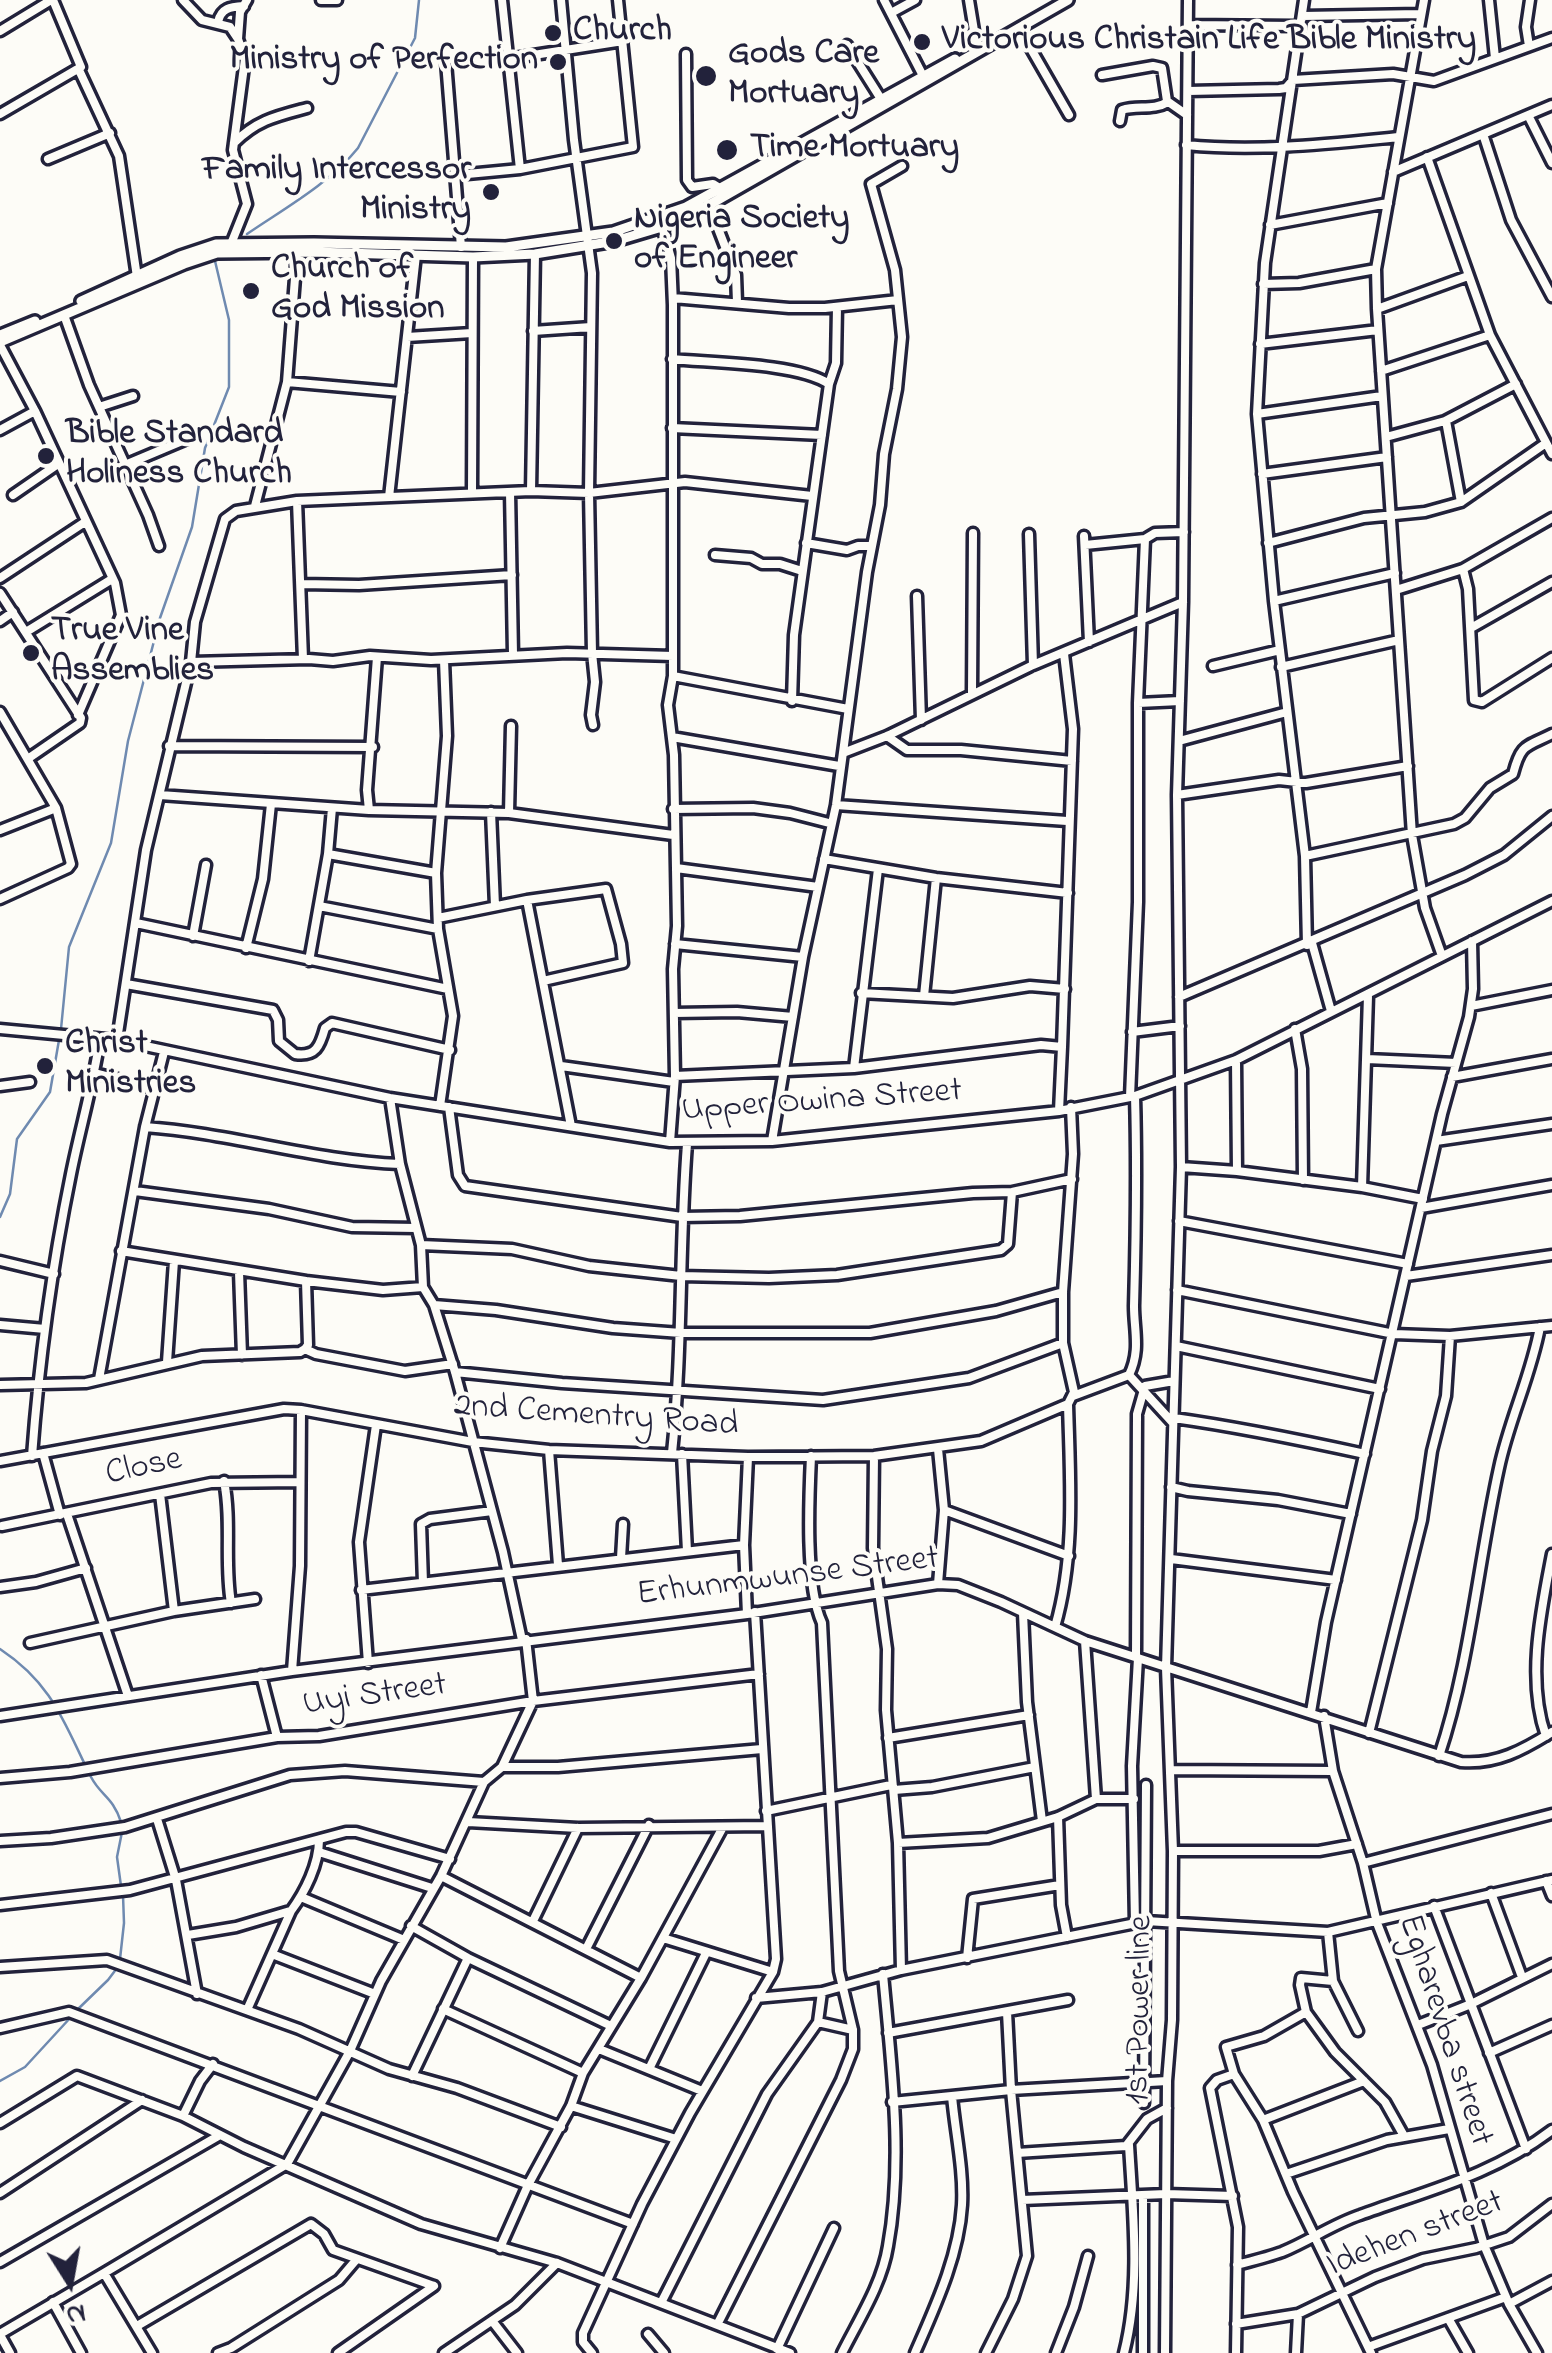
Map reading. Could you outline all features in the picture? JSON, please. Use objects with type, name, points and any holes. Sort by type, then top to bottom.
[{"type":"main road","points":[[0,341],[180,256],[216,244],[520,246],[588,241],[659,219],[721,189],[922,74],[977,49],[1056,0]]},
{"type":"main road","points":[[0,341],[217,253],[472,257],[535,254],[662,227],[708,205],[1068,0]]},
{"type":"street","points":[[0,32],[52,0],[119,156],[137,277]]},
{"type":"street","points":[[183,0],[202,20],[230,27],[245,59],[234,143],[235,163],[247,204],[231,244]]},
{"type":"street","points":[[321,0],[337,0]]},
{"type":"street","points":[[502,0],[520,169]]},
{"type":"street","points":[[560,0],[592,273],[589,493],[593,725]]},
{"type":"street","points":[[457,175],[520,169],[633,148],[618,0]]},
{"type":"street","points":[[884,0],[922,74]]},
{"type":"street","points":[[890,13],[915,0]]},
{"type":"street","points":[[969,0],[977,49]]},
{"type":"street","name":"1st Power line","points":[[1165,2353],[1173,1851],[1166,1668],[1180,1167],[1177,796],[1184,532],[1188,0]]},
{"type":"street","points":[[1304,0],[1270,224],[1257,414],[1274,602],[1305,856],[1310,944],[1331,1011]]},
{"type":"street","points":[[1424,0],[1376,268],[1412,835],[1422,895],[1442,956]]},
{"type":"street","points":[[1490,0],[1495,58]]},
{"type":"street","points":[[1529,46],[1526,27],[1530,0]]},
{"type":"street","points":[[218,22],[226,9],[245,3],[238,39]]},
{"type":"street","points":[[1303,16],[1420,14]]},
{"type":"street","points":[[1188,24],[1299,26],[1303,16]]},
{"type":"street","points":[[1019,28],[1069,114]]},
{"type":"street","points":[[1188,91],[1279,89],[1293,80],[1394,74],[1434,81],[1552,38]]},
{"type":"street","points":[[508,58],[623,41]]},
{"type":"street","points":[[848,45],[881,99]]},
{"type":"street","points":[[686,54],[687,180],[692,187],[713,184],[721,189]]},
{"type":"street","points":[[446,62],[461,247]]},
{"type":"street","points":[[0,114],[80,66]]},
{"type":"street","points":[[1102,75],[1153,66],[1162,68],[1168,102],[1187,116]]},
{"type":"street","points":[[1120,121],[1122,110],[1168,102]]},
{"type":"street","points":[[1393,172],[1552,105]]},
{"type":"street","points":[[234,143],[251,126],[270,116],[308,108]]},
{"type":"street","points":[[1528,115],[1552,163]]},
{"type":"street","points":[[48,159],[110,134]]},
{"type":"street","points":[[1484,134],[1512,220],[1552,297]]},
{"type":"street","points":[[1186,146],[1283,149],[1399,136]]},
{"type":"street","points":[[1427,157],[1490,335],[1552,454]]},
{"type":"street","points":[[772,1141],[803,957],[836,806],[884,454],[897,389],[902,337],[898,300],[890,243],[871,184],[902,166]]},
{"type":"street","points":[[1270,224],[1388,203]]},
{"type":"street","points":[[708,205],[736,275],[737,302]]},
{"type":"street","points":[[662,227],[671,258],[672,298],[673,676],[668,705],[676,868],[675,1079],[670,1142]]},
{"type":"street","points":[[255,506],[287,382],[298,252]]},
{"type":"street","points":[[531,491],[535,254]]},
{"type":"street","points":[[389,496],[416,255]]},
{"type":"street","points":[[472,257],[472,493]]},
{"type":"street","points":[[1264,284],[1299,283],[1376,268]]},
{"type":"street","points":[[1377,309],[1468,276]]},
{"type":"street","points":[[672,298],[790,308],[898,300]]},
{"type":"street","points":[[792,701],[794,635],[828,384],[836,363],[837,307]]},
{"type":"street","points":[[64,315],[158,546]]},
{"type":"street","points":[[533,331],[591,327]]},
{"type":"street","points":[[1260,344],[1378,330]]},
{"type":"street","points":[[407,337],[472,333]]},
{"type":"street","points":[[1381,370],[1490,335]]},
{"type":"street","points":[[0,341],[121,603],[121,614],[78,715]]},
{"type":"street","points":[[672,358],[790,372],[828,384]]},
{"type":"street","points":[[287,382],[401,392]]},
{"type":"street","points":[[1386,437],[1446,421],[1516,384]]},
{"type":"street","points":[[99,407],[133,396]]},
{"type":"street","points":[[1257,414],[1382,396]]},
{"type":"street","points":[[0,430],[35,410]]},
{"type":"street","points":[[1446,421],[1461,502]]},
{"type":"street","points":[[672,428],[822,435]]},
{"type":"street","points":[[126,465],[194,436]]},
{"type":"street","points":[[1268,543],[1364,518],[1391,518],[1461,502],[1546,443]]},
{"type":"street","points":[[1262,474],[1387,457]]},
{"type":"street","points":[[14,495],[58,464]]},
{"type":"street","points":[[117,1040],[146,850],[191,662],[195,622],[226,519],[236,511],[297,501],[531,491],[589,493],[700,483],[812,496]]},
{"type":"street","points":[[510,492],[514,654]]},
{"type":"street","points":[[788,494],[810,508]]},
{"type":"street","points":[[297,501],[303,659]]},
{"type":"street","points":[[1396,590],[1463,569],[1552,518]]},
{"type":"street","points":[[0,578],[85,522]]},
{"type":"street","points":[[1089,642],[1084,540],[1184,532]]},
{"type":"street","points":[[972,693],[974,533]]},
{"type":"street","points":[[1028,534],[1033,665]]},
{"type":"street","points":[[1145,538],[1132,1032],[1138,1269],[1134,1306],[1138,1336],[1129,1375],[1174,1421],[1237,1426],[1282,1439],[1365,1454]]},
{"type":"street","points":[[806,543],[847,550],[872,546]]},
{"type":"street","points":[[715,555],[751,558],[762,564],[780,564],[802,571]]},
{"type":"street","points":[[1463,569],[1471,628],[1473,696],[1477,702],[1552,658]]},
{"type":"street","points":[[1274,602],[1395,574]]},
{"type":"street","points":[[300,584],[512,575]]},
{"type":"street","points":[[26,632],[112,579]]},
{"type":"street","points":[[1471,628],[1552,582]]},
{"type":"street","points":[[0,593],[80,723],[29,758]]},
{"type":"street","points":[[917,596],[920,720]]},
{"type":"street","points":[[843,753],[887,736],[1033,665],[1183,602]]},
{"type":"street","points":[[0,622],[13,612]]},
{"type":"street","points":[[1282,667],[1399,640]]},
{"type":"street","points":[[1213,666],[1280,650]]},
{"type":"street","points":[[191,662],[333,662],[377,657],[444,660],[514,654],[673,656]]},
{"type":"street","points":[[1058,1111],[1073,729],[1064,654]]},
{"type":"street","points":[[369,810],[367,790],[377,657]]},
{"type":"street","points":[[444,660],[446,736],[436,873],[438,929],[453,1016],[444,1106],[458,1174],[465,1186],[682,1216],[740,1216],[973,1192],[1012,1192],[1072,1179]]},
{"type":"street","points":[[673,676],[848,709]]},
{"type":"street","points":[[1138,703],[1180,701]]},
{"type":"street","points":[[0,712],[56,808],[70,858],[68,868],[0,900]]},
{"type":"street","points":[[1178,741],[1287,712]]},
{"type":"street","points":[[509,812],[511,726]]},
{"type":"street","points":[[1305,856],[1412,835],[1464,818],[1490,788],[1514,774],[1519,751],[1552,734]]},
{"type":"street","points":[[887,736],[907,750],[962,750],[1072,761]]},
{"type":"street","points":[[672,737],[840,766]]},
{"type":"street","points":[[169,746],[372,747]]},
{"type":"street","points":[[1177,796],[1294,781],[1306,783],[1408,766]]},
{"type":"street","points":[[160,795],[369,810],[509,812],[673,836]]},
{"type":"street","points":[[246,948],[263,879],[271,804]]},
{"type":"street","points":[[836,806],[1068,821]]},
{"type":"street","points":[[0,830],[56,808]]},
{"type":"street","points":[[309,961],[332,808]]},
{"type":"street","points":[[673,810],[753,808],[790,812],[830,823]]},
{"type":"street","points":[[491,812],[496,906]]},
{"type":"street","points":[[1179,997],[1310,944],[1366,915],[1422,895],[1504,855],[1552,816]]},
{"type":"street","points":[[816,822],[826,846]]},
{"type":"street","points":[[328,854],[436,873]]},
{"type":"street","points":[[824,859],[936,878],[1068,893]]},
{"type":"street","points":[[192,936],[206,865]]},
{"type":"street","points":[[676,868],[818,887]]},
{"type":"street","points":[[854,1068],[878,869]]},
{"type":"street","points":[[924,996],[936,878]]},
{"type":"street","points":[[438,918],[606,889],[624,960],[620,965],[543,981]]},
{"type":"street","points":[[527,900],[571,1126]]},
{"type":"street","name":"Upper Owina Street","points":[[0,1029],[117,1040],[390,1098],[670,1142],[772,1141],[1058,1111],[1133,1096],[1236,1060],[1552,901]]},
{"type":"street","points":[[319,906],[438,929]]},
{"type":"street","points":[[136,924],[448,989]]},
{"type":"street","points":[[1312,1712],[1336,1580],[1470,1006],[1472,941]]},
{"type":"street","points":[[675,944],[803,957]]},
{"type":"street","points":[[126,984],[273,1010],[278,1020],[278,1041],[295,1054],[312,1054],[320,1048],[325,1028],[332,1023],[450,1050]]},
{"type":"street","points":[[861,994],[953,998],[1030,986],[1064,989]]},
{"type":"street","points":[[1470,1006],[1552,990]]},
{"type":"street","points":[[1362,1188],[1368,996]]},
{"type":"street","points":[[674,1013],[737,1012],[793,1017]]},
{"type":"street","points":[[0,1020],[0,1029]]},
{"type":"street","points":[[1132,1032],[1180,1026]]},
{"type":"street","points":[[1295,1029],[1302,1069],[1303,1180]]},
{"type":"street","points":[[32,1456],[45,1329],[71,1172],[100,1038]]},
{"type":"street","points":[[561,1066],[675,1079],[854,1068],[993,1048],[1062,1047]]},
{"type":"street","points":[[98,1379],[120,1251],[164,1052]]},
{"type":"street","points":[[291,1077],[295,1054]]},
{"type":"street","points":[[1452,1077],[1552,1059]]},
{"type":"street","points":[[1236,1060],[1236,1172]]},
{"type":"street","points":[[1367,1060],[1456,1063]]},
{"type":"street","points":[[95,1072],[155,1089]]},
{"type":"street","points":[[0,1086],[30,1082]]},
{"type":"street","points":[[10,2353],[0,2334],[287,2164],[350,2051],[411,1926],[450,1860],[484,1782],[502,1767],[533,1701],[524,1640],[492,1511],[454,1368],[434,1306],[423,1286],[421,1245],[400,1164],[390,1098]]},
{"type":"street","points":[[1054,1628],[1070,1556],[1070,1400],[1062,1292],[1072,1179],[1071,1107]]},
{"type":"street","points":[[1436,1141],[1552,1124]]},
{"type":"street","points":[[145,1128],[182,1130],[400,1164]]},
{"type":"street","points":[[687,1144],[677,1453],[687,1551]]},
{"type":"street","points":[[1180,1167],[1362,1188],[1422,1204],[1552,1185]]},
{"type":"street","points":[[134,1191],[270,1209],[352,1226],[416,1228]]},
{"type":"street","points":[[421,1245],[512,1249],[589,1266],[681,1276],[838,1275],[1001,1250],[1008,1244],[1012,1192]]},
{"type":"street","points":[[1178,1221],[1408,1264]]},
{"type":"street","points":[[120,1251],[239,1272],[383,1290],[423,1286]]},
{"type":"street","points":[[1406,1276],[1552,1255]]},
{"type":"street","points":[[0,1260],[54,1274]]},
{"type":"street","points":[[167,1362],[174,1261]]},
{"type":"street","points":[[239,1272],[242,1355]]},
{"type":"street","points":[[306,1281],[306,1349]]},
{"type":"street","points":[[1177,1290],[1394,1334],[1450,1336],[1552,1326]]},
{"type":"street","points":[[434,1306],[496,1310],[680,1334],[870,1333],[996,1311],[1062,1292]]},
{"type":"street","points":[[0,1325],[45,1329]]},
{"type":"street","points":[[1439,1756],[1463,1658],[1500,1462],[1534,1358],[1540,1327]]},
{"type":"street","points":[[1370,1733],[1422,1520],[1432,1451],[1446,1396],[1450,1336]]},
{"type":"street","points":[[306,1349],[406,1371],[454,1368],[678,1392],[822,1400],[968,1378],[1064,1343]]},
{"type":"street","points":[[1176,1346],[1380,1389]]},
{"type":"street","points":[[0,1385],[86,1383],[202,1356],[306,1349]]},
{"type":"street","name":"2nd Cementry Road","points":[[0,1461],[278,1410],[301,1410],[473,1442],[550,1450],[748,1457],[874,1456],[982,1441],[1129,1375]]},
{"type":"street","points":[[1144,1388],[1174,1380]]},
{"type":"street","points":[[1135,1923],[1135,1434],[1144,1388]]},
{"type":"street","points":[[292,1671],[300,1566],[301,1410]]},
{"type":"street","points":[[368,1663],[359,1542],[376,1426]]},
{"type":"street","points":[[938,1449],[944,1510],[938,1584]]},
{"type":"street","points":[[550,1450],[558,1565]]},
{"type":"street","points":[[43,1453],[128,1696]]},
{"type":"street","points":[[718,2323],[853,2049],[853,2030],[842,1986],[822,1623],[813,1604],[809,1502],[812,1456]]},
{"type":"street","points":[[874,1456],[873,1548],[887,1649],[888,1738],[898,1843],[902,1970]]},
{"type":"street","points":[[592,2353],[583,2334],[633,2224],[702,2091],[772,1972],[776,1944],[759,1674],[744,1545],[748,1457]]},
{"type":"street","points":[[224,1482],[232,1602]]},
{"type":"street","name":"Close","points":[[2,1526],[224,1482],[300,1482]]},
{"type":"street","points":[[1171,1486],[1188,1492],[1278,1500],[1351,1514]]},
{"type":"street","points":[[160,1494],[174,1611]]},
{"type":"street","points":[[944,1510],[1070,1556]]},
{"type":"street","points":[[423,1583],[421,1524],[492,1511]]},
{"type":"street","points":[[622,1558],[623,1524]]},
{"type":"street","points":[[362,1590],[744,1545]]},
{"type":"street","points":[[1549,1734],[1538,1711],[1537,1677],[1552,1554]]},
{"type":"street","points":[[1171,1559],[1336,1580]]},
{"type":"street","points":[[0,1587],[86,1568]]},
{"type":"street","name":"Erhunmwunse Street","points":[[0,1716],[261,1675],[751,1613],[938,1584],[958,1585],[1085,1641],[1439,1756],[1479,1764],[1499,1760],[1549,1734]]},
{"type":"street","points":[[30,1643],[174,1611],[254,1598]]},
{"type":"street","points":[[1023,1613],[1028,1715],[1042,1821]]},
{"type":"street","points":[[1085,1641],[1096,1799]]},
{"type":"street","name":"Uyi Street","points":[[0,1778],[88,1769],[277,1737],[320,1736],[533,1701],[759,1674]]},
{"type":"street","points":[[261,1675],[277,1737]]},
{"type":"street","points":[[888,1738],[1028,1715]]},
{"type":"street","name":"Egharevba street","points":[[1324,1716],[1333,1771],[1363,1863],[1376,1923],[1418,2025],[1484,2246],[1507,2300],[1537,2353]]},
{"type":"street","points":[[502,1767],[558,1768],[762,1749]]},
{"type":"street","points":[[766,1810],[892,1788],[932,1787],[1035,1767]]},
{"type":"street","points":[[1170,1770],[1333,1771]]},
{"type":"street","points":[[0,1840],[51,1838],[157,1819],[290,1775],[345,1771],[484,1782]]},
{"type":"street","points":[[1144,2103],[1146,1785]]},
{"type":"street","points":[[898,1843],[988,1838],[1058,1817],[1096,1799],[1134,1798]]},
{"type":"street","points":[[1363,1863],[1552,1814]]},
{"type":"street","points":[[1058,1817],[1060,1885],[1067,1937]]},
{"type":"street","points":[[157,1819],[176,1880],[198,1994]]},
{"type":"street","points":[[468,1822],[578,1828],[768,1826]]},
{"type":"street","points":[[586,1949],[648,1826]]},
{"type":"street","points":[[500,2248],[528,2184],[571,2106],[583,2073],[664,1938],[724,1827]]},
{"type":"street","points":[[534,1921],[578,1828]]},
{"type":"street","points":[[0,1905],[116,1892],[176,1880],[356,1832],[450,1860]]},
{"type":"street","points":[[247,2010],[291,1911],[301,1898],[319,1852],[319,1840]]},
{"type":"street","points":[[1173,1851],[1319,1851],[1356,1844]]},
{"type":"street","points":[[319,1852],[432,1888]]},
{"type":"street","points":[[441,1876],[641,1978]]},
{"type":"street","points":[[756,1998],[822,1992],[883,1974],[1146,1920],[1328,1932],[1549,1881],[1552,1896]]},
{"type":"street","points":[[967,1958],[973,1899],[1060,1885]]},
{"type":"street","points":[[1492,1893],[1522,1977]]},
{"type":"street","points":[[301,1898],[404,1940]]},
{"type":"street","points":[[1434,1906],[1526,2149]]},
{"type":"street","points":[[188,1934],[236,1927],[291,1911]]},
{"type":"street","points":[[411,1926],[468,1958],[611,2026]]},
{"type":"street","points":[[1328,1932],[1333,1981],[1358,2031]]},
{"type":"street","points":[[664,1938],[772,1972]]},
{"type":"street","points":[[648,2069],[706,1952]]},
{"type":"street","points":[[272,1954],[375,1994]]},
{"type":"street","points":[[412,2076],[468,1958]]},
{"type":"street","points":[[0,1967],[108,1960],[412,2076],[457,2088],[560,2127]]},
{"type":"street","points":[[1418,2025],[1472,2004],[1552,1964]]},
{"type":"street","points":[[842,2353],[876,2284],[888,2248],[894,2170],[883,1974]]},
{"type":"street","points":[[1333,1981],[1301,1978],[1306,2012],[1334,2052],[1385,2102],[1404,2136]]},
{"type":"street","points":[[662,2301],[767,2094],[818,2022],[822,1992]]},
{"type":"street","points":[[888,2033],[1068,2000]]},
{"type":"street","points":[[443,2009],[583,2073]]},
{"type":"street","points":[[0,2028],[69,2012],[174,2048],[633,2224]]},
{"type":"street","points":[[986,2353],[1013,2299],[1027,2256],[1007,2012]]},
{"type":"street","points":[[1306,2012],[1264,2036],[1226,2046],[1234,2074],[1263,2120],[1369,2350],[1552,2281]]},
{"type":"street","points":[[818,2022],[853,2030]]},
{"type":"street","points":[[1489,2053],[1552,2025]]},
{"type":"street","points":[[600,2049],[702,2091]]},
{"type":"street","points":[[182,2116],[200,2081],[214,2064]]},
{"type":"street","points":[[1234,2074],[1217,2080],[1210,2088],[1238,2227],[1236,2353]]},
{"type":"street","points":[[0,2123],[77,2076],[182,2116],[421,2224],[557,2263],[790,2353]]},
{"type":"street","points":[[892,2102],[1167,2081]]},
{"type":"street","points":[[1263,2120],[1364,2081]]},
{"type":"street","points":[[915,2353],[939,2298],[962,2204],[952,2096]]},
{"type":"street","points":[[0,2193],[142,2100]]},
{"type":"street","points":[[571,2106],[676,2139]]},
{"type":"street","points":[[1124,2353],[1132,2303],[1129,2145],[1146,2119],[1166,2108]]},
{"type":"street","points":[[1286,2174],[1404,2136],[1448,2130]]},
{"type":"street","points":[[1237,2265],[1282,2252],[1358,2215],[1464,2180],[1526,2149],[1552,2130]]},
{"type":"street","points":[[0,2262],[220,2135]]},
{"type":"street","points":[[1017,2152],[1129,2145]]},
{"type":"street","points":[[1022,2200],[1166,2194],[1233,2196]]},
{"type":"street","points":[[1143,2195],[1143,2353]]},
{"type":"street","name":"Idehen street","points":[[1236,2324],[1298,2314],[1423,2259],[1509,2237],[1552,2204]]},
{"type":"street","points":[[137,2326],[311,2224],[324,2234],[333,2250],[434,2286],[338,2353]]},
{"type":"street","points":[[776,2349],[834,2228]]},
{"type":"street","points":[[1056,2353],[1088,2256]]},
{"type":"street","points":[[218,2353],[339,2280],[356,2260]]},
{"type":"street","points":[[444,2353],[515,2305],[557,2263]]},
{"type":"street","points":[[104,2272],[152,2353]]},
{"type":"street","points":[[52,2302],[82,2353]]},
{"type":"street","points":[[1296,2353],[1298,2314]]},
{"type":"street","points":[[1448,2318],[1468,2353]]},
{"type":"street","points":[[493,2322],[517,2353]]},
{"type":"street","points":[[648,2334],[664,2353]]},
{"type":"street","points":[[749,2353],[760,2344]]},
{"type":"waterway","points":[[247,234],[320,184],[358,148],[415,38],[419,0]]},
{"type":"waterway","points":[[61,1029],[69,947],[111,843],[128,741],[160,618],[192,527],[205,448],[229,387],[229,320],[215,261]]},
{"type":"waterway","points":[[0,1217],[10,1194],[17,1139],[50,1092],[59,1040]]},
{"type":"waterway","points":[[0,1649],[45,1691],[91,1777],[121,1822]]},
{"type":"waterway","points":[[121,1886],[117,1857],[122,1832]]},
{"type":"waterway","points":[[120,1959],[123,1895]]},
{"type":"waterway","points":[[77,2010],[117,1968]]},
{"type":"waterway","points":[[0,2081],[25,2067],[71,2017]]},
{"type":"place","name":"Church","points":[[553,33]]},
{"type":"place","name":"Victorious Christain Life Bible Ministry","points":[[922,42]]},
{"type":"place","name":"Ministry of Perfection","points":[[558,62]]},
{"type":"place","name":"Gods Care Mortuary","points":[[706,76]]},
{"type":"place","name":"Time Mortuary","points":[[727,150]]},
{"type":"place","name":"Family Intercessor Ministry","points":[[491,192]]},
{"type":"place","name":"Nigeria Society of Engineer","points":[[614,241]]},
{"type":"place","name":"Church of God Mission","points":[[251,291]]},
{"type":"place","name":"Bible Standard Holiness Church","points":[[46,456]]},
{"type":"place","name":"True Vine Assemblies","points":[[31,653]]},
{"type":"place","name":"Christ Ministries","points":[[45,1066]]}]
